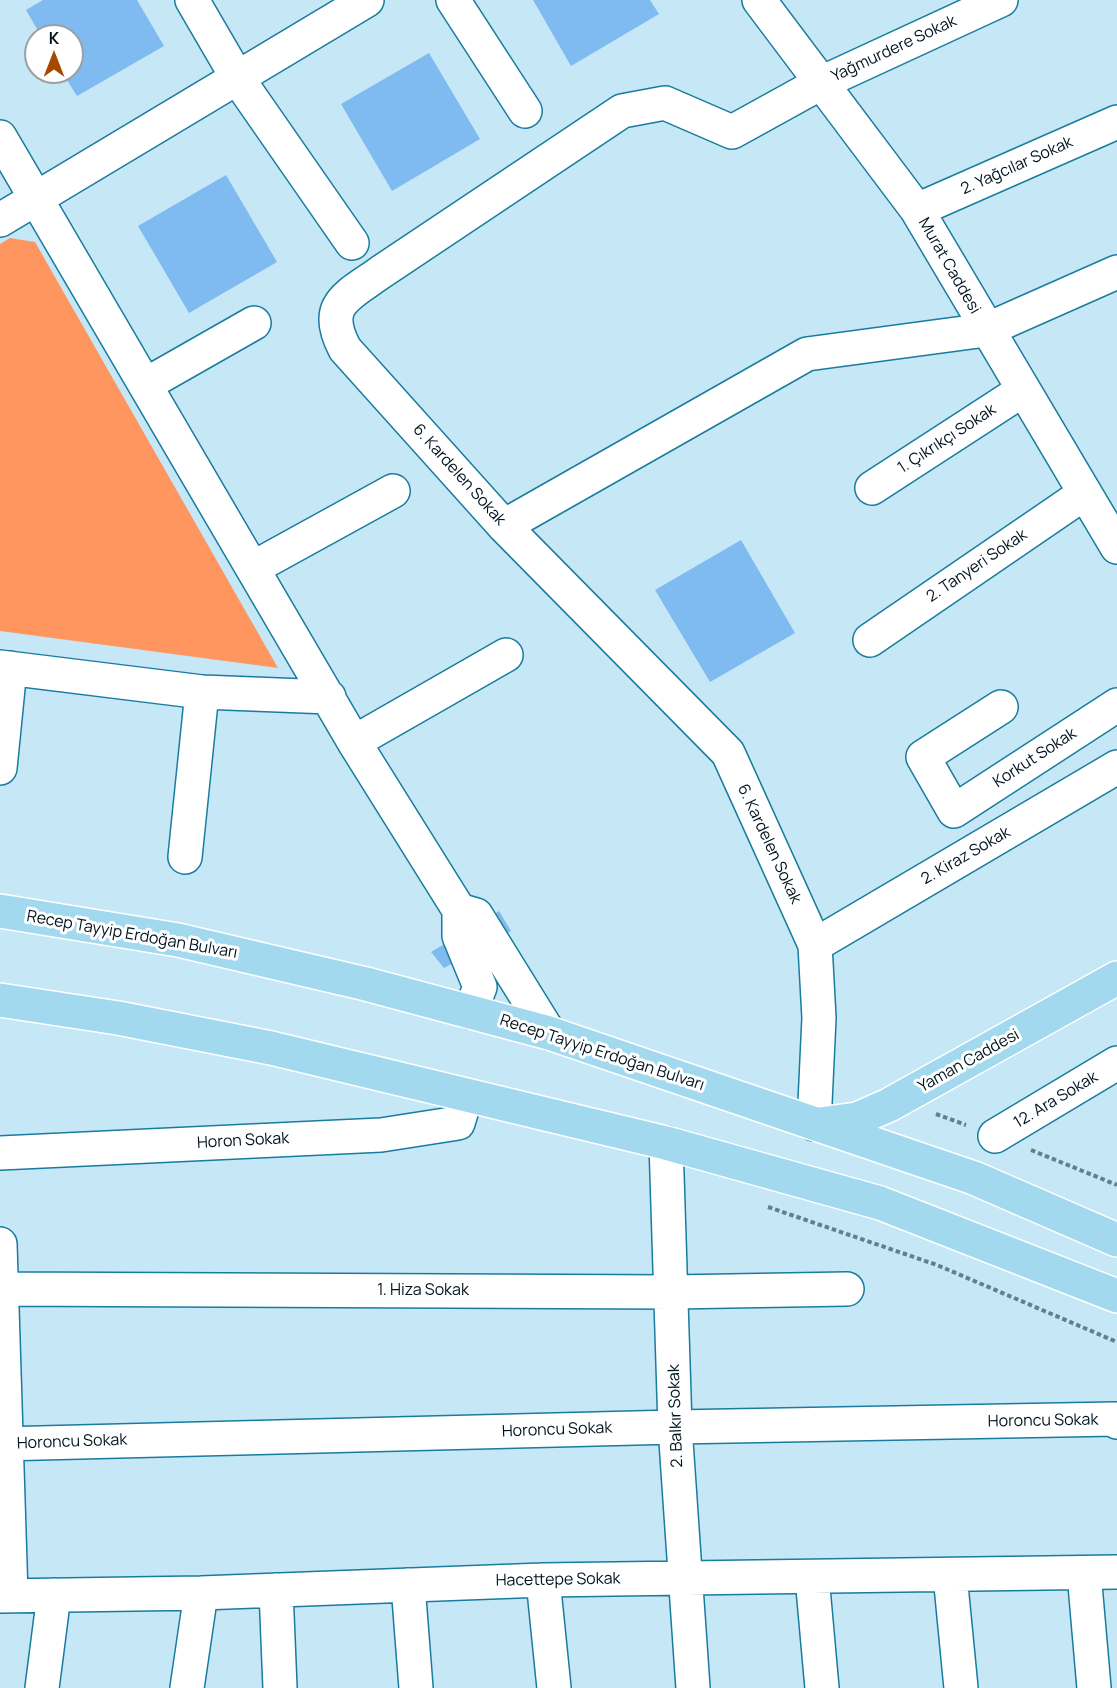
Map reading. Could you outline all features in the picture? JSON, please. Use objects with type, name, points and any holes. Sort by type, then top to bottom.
[{"type":"main road","name":"Recep Tayyip Erdoğan Bulvarı","points":[[0,911],[178,940],[549,1033],[974,1178],[1117,1240]]},
{"type":"main road","name":"Yaman Caddesi","points":[[814,1124],[857,1119],[889,1105],[1117,978]]},
{"type":"main road","points":[[0,1000],[117,1018],[272,1048],[466,1097],[666,1143],[880,1203],[1117,1296]]},
{"type":"street","points":[[192,0],[237,79],[352,243]]},
{"type":"street","points":[[0,220],[367,0]]},
{"type":"street","points":[[453,0],[525,111]]},
{"type":"street","name":"Murat Caddesi","points":[[759,0],[819,84],[916,210],[1117,547]]},
{"type":"street","name":"Yağmurdere Sokak","points":[[819,84],[1001,0]]},
{"type":"street","name":"6. Kardelen Sokak","points":[[814,1124],[819,1018],[815,945],[728,753],[504,526],[345,349],[336,332],[335,312],[346,297],[381,272],[622,111],[665,103],[732,132],[819,84]]},
{"type":"street","name":"2. Yağcılar Sokak","points":[[916,210],[1117,122]]},
{"type":"street","points":[[0,137],[354,742],[459,910],[459,936],[480,987],[470,1012]]},
{"type":"street","points":[[504,526],[807,354],[986,330],[1117,272]]},
{"type":"street","points":[[145,385],[254,323]]},
{"type":"street","name":"1. Çıkrıkçı Sokak","points":[[872,488],[1023,390]]},
{"type":"street","points":[[253,568],[393,490]]},
{"type":"street","name":"2. Tanyeri Sokak","points":[[870,640],[1085,493]]},
{"type":"street","points":[[354,742],[506,655]]},
{"type":"street","points":[[0,768],[5,667],[202,692],[328,698]]},
{"type":"street","points":[[185,857],[202,692]]},
{"type":"street","name":"Korkut Sokak","points":[[954,811],[1117,705]]},
{"type":"street","points":[[976,850],[923,757],[1001,707]]},
{"type":"street","name":"2. Kiraz Sokak","points":[[815,945],[1117,767]]},
{"type":"street","points":[[459,910],[476,915],[549,1033]]},
{"type":"street","name":"12. Ara Sokak","points":[[995,1136],[1117,1064]]},
{"type":"street","name":"Horon Sokak","points":[[0,1152],[381,1134],[458,1124],[466,1097]]},
{"type":"street","name":"2. Balkır Sokak","points":[[666,1143],[675,1426],[693,1688]]},
{"type":"street","points":[[0,1244],[6,1596]]},
{"type":"street","name":"1. Hiza Sokak","points":[[1,1289],[672,1292],[847,1289]]},
{"type":"street","name":"Horoncu Sokak","points":[[3,1444],[675,1426],[1116,1421]]},
{"type":"street","name":"Hacettepe Sokak","points":[[6,1596],[201,1593],[543,1580],[1117,1572]]},
{"type":"street","points":[[1084,1573],[1094,1688]]},
{"type":"street","points":[[950,1575],[961,1688]]},
{"type":"street","points":[[812,1576],[822,1688]]},
{"type":"street","points":[[543,1580],[554,1688]]},
{"type":"street","points":[[408,1585],[416,1688]]},
{"type":"street","points":[[276,1590],[280,1688]]},
{"type":"street","points":[[187,1688],[201,1593]]},
{"type":"street","points":[[42,1688],[54,1595]]},
{"type":"shaded area","points":[[10,238],[35,242],[278,668],[0,631],[0,244]]},
{"type":"building","points":[[43,0],[137,0],[164,46],[77,96],[70,84],[84,84],[84,24],[34,24],[26,10]]},
{"type":"building","points":[[533,0],[650,0],[659,14],[571,66]]},
{"type":"building","points":[[429,53],[480,139],[392,191],[341,104]]},
{"type":"building","points":[[226,175],[277,262],[189,313],[138,226]]},
{"type":"building","points":[[741,540],[795,633],[710,682],[655,590]]},
{"type":"building","points":[[499,911],[511,931],[444,968],[431,952]]}]
